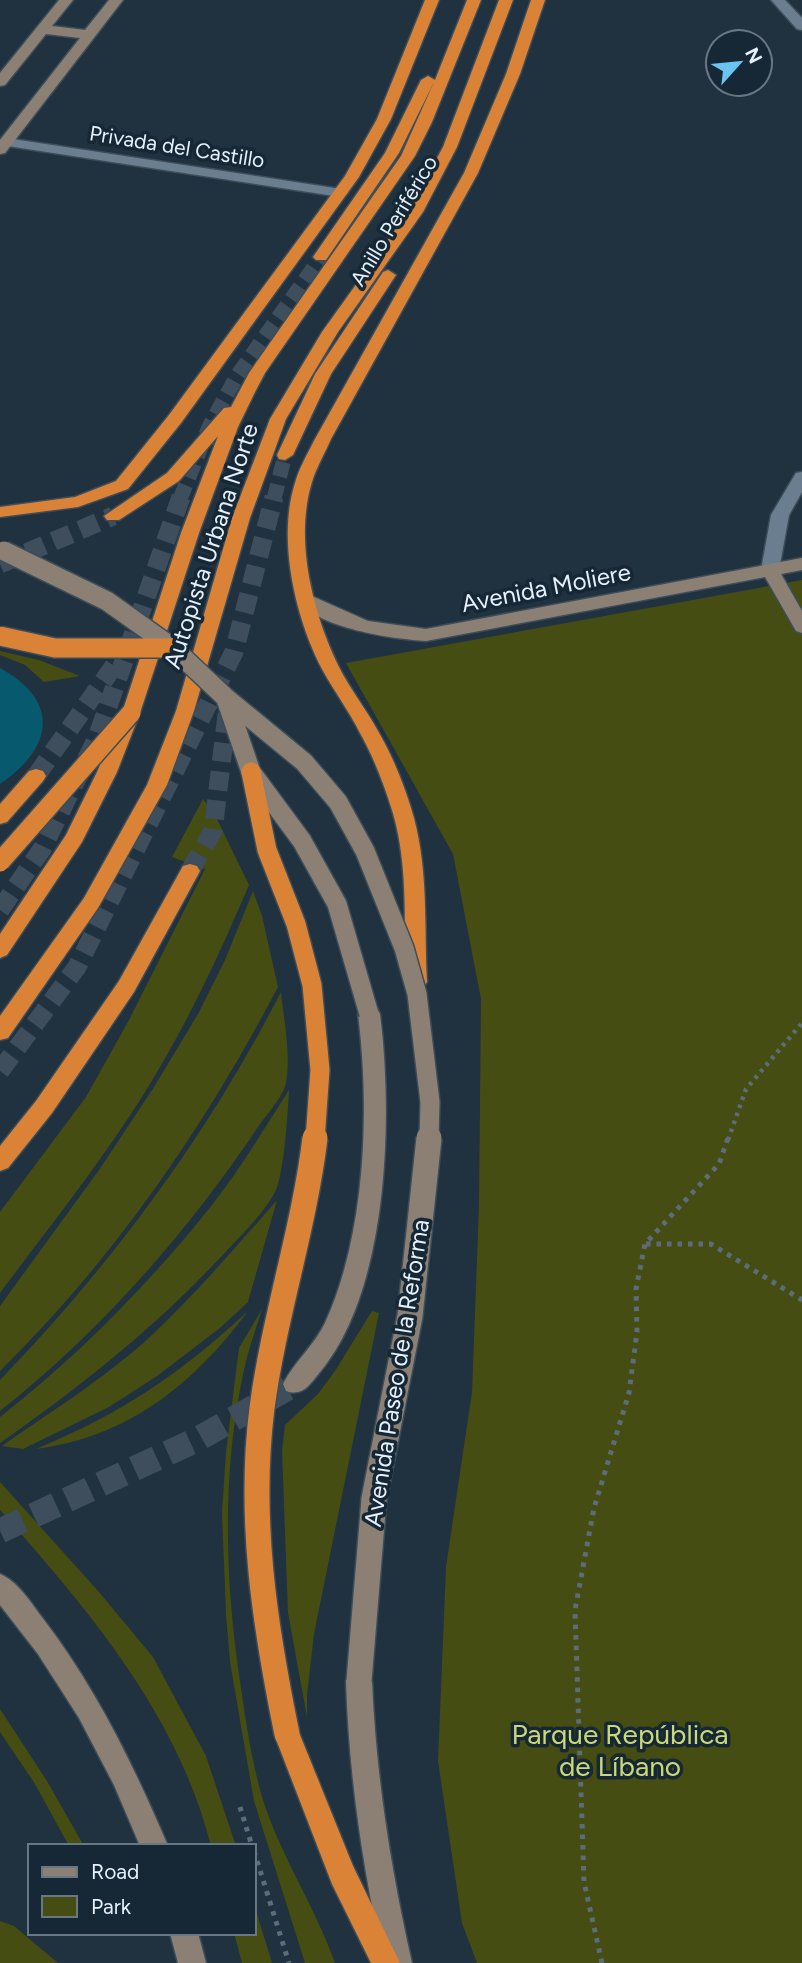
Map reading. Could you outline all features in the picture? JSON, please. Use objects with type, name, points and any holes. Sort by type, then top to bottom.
[{"type":"highway","points":[[0,512],[78,502],[122,485],[175,419],[341,193],[384,119],[432,0]]},
{"type":"highway","name":"Anillo Periférico","points":[[321,257],[392,153],[423,93],[460,0]]},
{"type":"highway","name":"Autopista Urbana Norte","points":[[0,950],[75,837],[131,713],[190,533],[230,427],[257,373],[408,156],[425,122],[474,0]]},
{"type":"highway","name":"Autopista Urbana Norte","points":[[0,1032],[91,903],[158,785],[185,711],[241,518],[278,419],[330,332],[421,201],[450,147],[506,0]]},
{"type":"highway","name":"Anillo Periférico","points":[[285,455],[323,374],[447,180],[519,0]]},
{"type":"highway","points":[[417,994],[412,856],[402,810],[386,766],[370,733],[330,667],[305,599],[296,551],[296,527],[303,483],[364,361],[411,284],[471,173],[513,74],[538,0]]},
{"type":"highway","points":[[113,516],[173,477],[247,393]]},
{"type":"highway","points":[[0,636],[55,648],[173,648]]},
{"type":"highway","points":[[0,862],[131,713]]},
{"type":"highway","points":[[251,772],[269,859],[289,904],[306,956],[317,1013],[320,1070],[316,1131],[306,1199],[262,1409],[258,1460],[262,1590],[273,1669],[287,1734],[342,1874],[386,1963]]},
{"type":"highway","points":[[0,817],[36,776]]},
{"type":"highway","points":[[0,1162],[44,1107],[127,986],[190,871]]},
{"type":"main road","points":[[0,82],[66,0]]},
{"type":"main road","points":[[3,146],[116,0]]},
{"type":"main road","points":[[43,29],[89,35]]},
{"type":"main road","name":"Avenida Paseo de la Reforma","points":[[2,550],[107,601],[173,648],[225,697],[304,762],[338,802],[365,851],[388,903],[417,994],[430,1102],[428,1163],[410,1316],[374,1499],[359,1681],[360,1742],[366,1806],[379,1882],[398,1963]]},
{"type":"main road","name":"Avenida Moliere","points":[[305,599],[326,613],[361,628],[426,635],[802,564]]},
{"type":"main road","points":[[769,570],[802,627]]},
{"type":"main road","points":[[225,697],[251,772],[302,841],[321,872],[344,927],[369,1014],[376,1062],[378,1113],[374,1167],[359,1257],[344,1308],[324,1348],[295,1384]]},
{"type":"main road","points":[[0,1586],[60,1661],[104,1733],[153,1844]]},
{"type":"street","points":[[778,0],[802,26]]},
{"type":"street","name":"Privada del Castillo","points":[[3,146],[341,193]]},
{"type":"street","points":[[769,570],[780,515],[802,477]]},
{"type":"path","points":[[603,1963],[584,1882],[575,1610],[594,1508],[629,1393],[637,1332],[635,1289],[645,1244],[719,1164],[746,1089],[802,1023]]},
{"type":"path","points":[[645,1244],[711,1244],[802,1300]]},
{"type":"path","points":[[240,1807],[251,1844]]},
{"type":"path","points":[[256,1857],[289,1963]]},
{"type":"green space","name":"Parque República de Líbano","points":[[802,580],[802,1963],[477,1963],[462,1923],[438,1761],[446,1567],[472,1392],[479,1206],[481,999],[453,854],[346,663]]},
{"type":"green space","points":[[0,651],[39,660],[80,676],[44,682],[25,665],[0,655]]},
{"type":"green space","points":[[203,799],[215,815],[249,885],[198,997],[145,1092],[85,1180],[0,1293],[0,1212],[86,1097],[129,1020],[205,869],[172,857]]},
{"type":"green space","points":[[253,891],[262,916],[278,987],[219,1091],[154,1190],[81,1284],[0,1371],[0,1306],[99,1170],[154,1087],[198,1014],[225,960]]},
{"type":"green space","points":[[281,992],[288,1061],[286,1083],[278,1100],[202,1205],[140,1279],[73,1348],[0,1411],[0,1380],[81,1291],[155,1196],[222,1097]]},
{"type":"green space","points":[[289,1090],[285,1144],[277,1186],[255,1220],[194,1285],[142,1333],[87,1379],[0,1443],[0,1417],[85,1344],[164,1262],[222,1191]]},
{"type":"green space","points":[[277,1200],[248,1302],[220,1328],[157,1376],[109,1407],[23,1449],[2,1446],[98,1379],[153,1334],[232,1252]]},
{"type":"green space","points":[[262,1309],[244,1370],[232,1449],[228,1529],[231,1609],[243,1702],[262,1797],[278,1839],[335,1963],[305,1963],[254,1801],[230,1662],[222,1512],[226,1452],[239,1348]]},
{"type":"green space","points":[[248,1311],[205,1362],[156,1403],[129,1420],[100,1433],[69,1443],[36,1449],[96,1421],[148,1390],[198,1354]]},
{"type":"green space","points":[[372,1311],[379,1313],[314,1634],[307,1717],[288,1613],[282,1451],[285,1425],[318,1394]]},
{"type":"green space","points":[[0,1482],[99,1592],[153,1657],[206,1756],[235,1844],[210,1844],[196,1798],[153,1708],[97,1626],[0,1510]]},
{"type":"green space","points":[[0,1709],[47,1781],[83,1844],[68,1844],[35,1784],[0,1732]]},
{"type":"green space","points":[[256,1911],[272,1963],[242,1963],[235,1935],[256,1935]]},
{"type":"green space","points":[[0,1921],[14,1926],[58,1963],[0,1963]]},
{"type":"water","points":[[0,668],[33,695],[41,709],[43,724],[40,740],[31,755],[0,784]]},
{"type":"tunnel","points":[[180,499],[210,425],[237,376],[321,257]]},
{"type":"tunnel","points":[[274,499],[285,455]]},
{"type":"tunnel","points":[[0,910],[42,849],[97,738],[181,497]]},
{"type":"tunnel","points":[[0,1071],[77,967],[234,652],[274,497]]},
{"type":"tunnel","points":[[0,564],[113,516]]},
{"type":"tunnel","points":[[36,776],[114,666]]},
{"type":"tunnel","points":[[190,871],[213,831],[229,698]]},
{"type":"tunnel","points":[[0,1531],[196,1440],[295,1384]]}]
